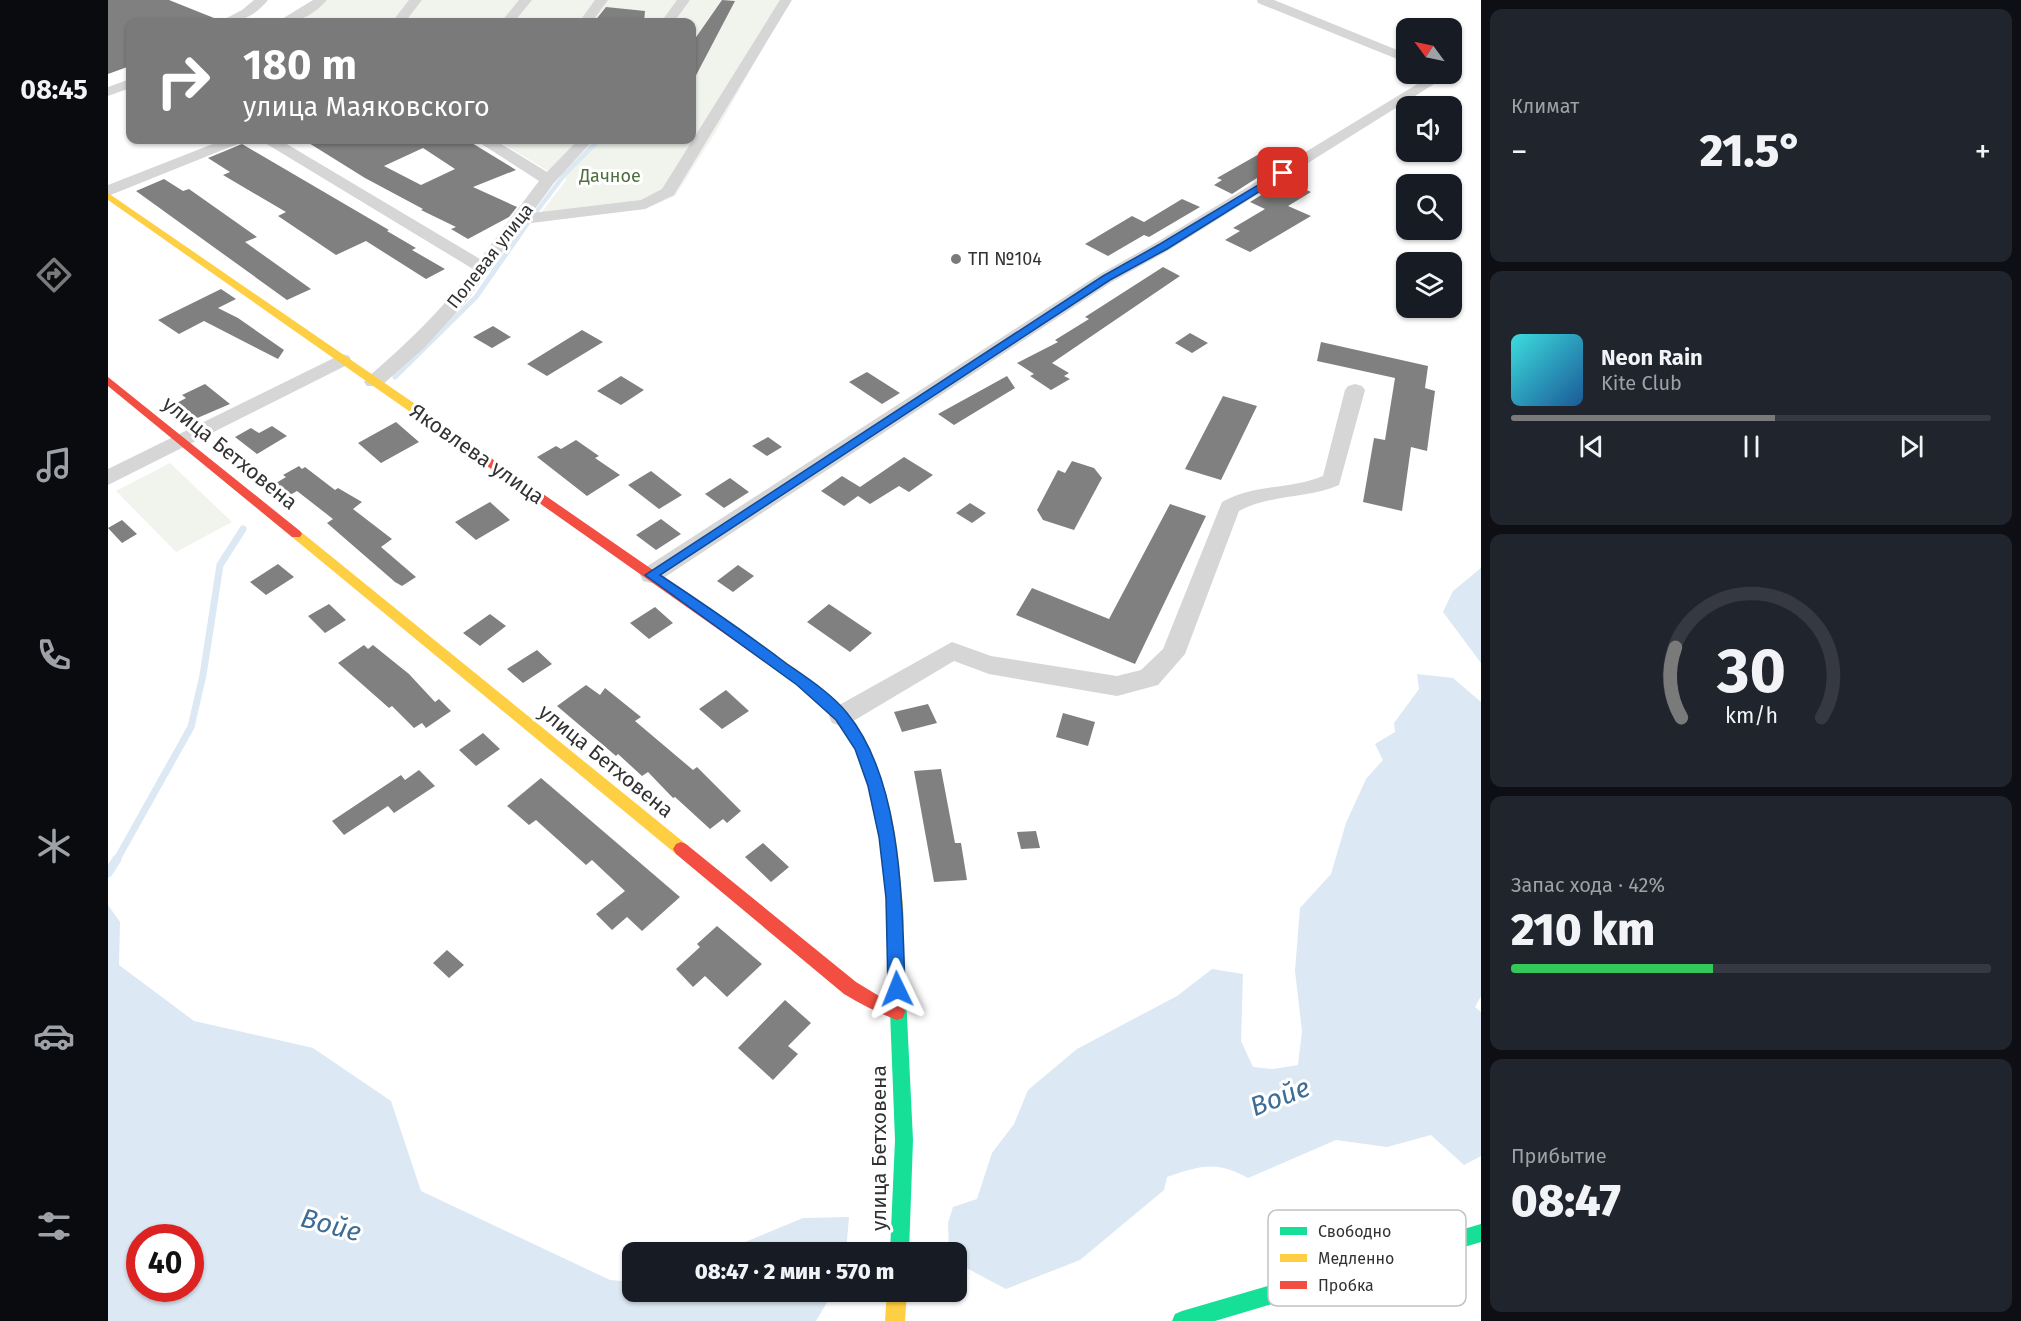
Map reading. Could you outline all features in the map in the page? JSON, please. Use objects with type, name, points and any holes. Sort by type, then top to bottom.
[{"type":"street","points":[[235,18],[247,13],[262,0]]},
{"type":"street","points":[[283,18],[306,12],[321,0]]},
{"type":"street","points":[[401,18],[416,0]]},
{"type":"street","points":[[510,18],[526,0]]},
{"type":"street","points":[[588,18],[602,0]]},
{"type":"street","points":[[670,18],[684,0]]},
{"type":"street","points":[[518,220],[645,204],[668,192],[786,0]]},
{"type":"street","points":[[1263,0],[1396,54]]},
{"type":"street","points":[[247,13],[267,18]]},
{"type":"street","points":[[651,575],[1106,278],[1163,246],[1426,84]]},
{"type":"street","points":[[108,92],[126,85]]},
{"type":"street","points":[[108,191],[225,144]]},
{"type":"street","points":[[277,144],[483,268]]},
{"type":"street","name":"Полевая улица","points":[[374,382],[424,336],[460,298],[548,180],[491,144]]},
{"type":"street","points":[[548,180],[582,144]]},
{"type":"street","name":"Яковлева улица","points":[[108,196],[727,626],[802,682],[842,716],[862,747],[876,786],[887,837],[894,898],[897,1012]]},
{"type":"street","points":[[108,477],[342,360]]},
{"type":"street","name":"улица Бетховена","points":[[108,380],[850,988],[873,1002],[897,1012],[904,1140],[900,1242]]},
{"type":"street","points":[[842,716],[952,651],[989,665],[1117,686],[1149,678],[1173,654],[1230,507],[1244,497],[1321,486],[1332,480],[1355,390]]},
{"type":"street","points":[[1466,1237],[1481,1233]]},
{"type":"street","points":[[1182,1321],[1268,1296]]},
{"type":"street","points":[[895,1321],[896,1302]]},
{"type":"green space","name":"Дачное","points":[[322,0],[790,0],[715,133],[675,196],[645,209],[534,222],[567,179],[548,171],[504,144],[696,144],[696,18],[304,18]]},
{"type":"green space","points":[[170,463],[232,522],[176,552],[116,491]]},
{"type":"water","points":[[1481,568],[1481,663],[1443,612],[1453,591]]},
{"type":"water","name":"Войе","points":[[1417,674],[1453,678],[1481,702],[1481,996],[1475,1007],[1481,1012],[1481,1156],[1464,1165],[1431,1135],[1387,1147],[1336,1140],[1248,1178],[1237,1172],[1217,1167],[1189,1170],[1167,1177],[1164,1190],[1080,1260],[1006,1289],[967,1268],[967,1242],[949,1242],[948,1223],[953,1207],[977,1199],[992,1153],[1014,1124],[1028,1090],[1077,1049],[1177,996],[1212,969],[1243,974],[1241,1041],[1253,1067],[1273,1069],[1298,1065],[1302,1031],[1295,971],[1300,908],[1331,874],[1346,823],[1366,779],[1383,760],[1375,744],[1395,732],[1394,723],[1419,689]]},
{"type":"water","name":"Войе","points":[[108,905],[120,922],[119,965],[194,1021],[313,1048],[391,1101],[421,1191],[610,1280],[622,1281],[622,1302],[827,1302],[816,1321],[108,1321]]},
{"type":"water","points":[[849,1217],[847,1242],[745,1242],[803,1218]]},
{"type":"building","points":[[108,0],[169,0],[214,18],[126,18],[126,67],[108,74]]},
{"type":"building","points":[[722,0],[735,1],[696,75],[696,37]]},
{"type":"building","points":[[606,7],[645,11],[644,18],[597,18]]},
{"type":"building","points":[[242,144],[389,230],[387,231],[416,248],[412,250],[445,269],[426,279],[366,241],[336,255],[278,216],[286,212],[223,175],[230,172],[208,158]]},
{"type":"building","points":[[310,144],[474,144],[516,170],[473,187],[517,207],[509,217],[468,239],[451,229],[456,227],[421,210],[423,209],[365,178]],"holes":[[[423,148],[455,169],[421,185],[384,166]]]},
{"type":"building","points":[[1268,149],[1288,158],[1232,194],[1214,185],[1222,180],[1217,178]]},
{"type":"building","points":[[164,179],[183,191],[189,189],[257,237],[245,242],[311,289],[287,300],[136,191]]},
{"type":"building","points":[[1285,180],[1311,192],[1288,206],[1311,216],[1250,252],[1225,240],[1240,231],[1233,228],[1265,209],[1250,202]]},
{"type":"building","points":[[1182,199],[1200,207],[1149,237],[1144,235],[1108,256],[1085,244],[1132,216],[1144,222]]},
{"type":"building","points":[[1163,267],[1180,276],[1052,363],[1069,373],[1064,376],[1070,379],[1051,390],[1030,376],[1034,374],[1017,363],[1058,342],[1055,340],[1089,319],[1085,317]]},
{"type":"building","points":[[221,289],[236,299],[218,308],[238,318],[284,350],[278,359],[204,321],[179,334],[158,320]]},
{"type":"building","points":[[493,326],[511,337],[492,348],[473,337]]},
{"type":"building","points":[[582,330],[603,342],[547,376],[527,364]]},
{"type":"building","points":[[1190,333],[1208,343],[1192,353],[1175,343]]},
{"type":"building","points":[[1321,342],[1428,366],[1425,388],[1435,391],[1427,451],[1411,447],[1402,511],[1363,502],[1374,438],[1385,440],[1395,378],[1317,361]]},
{"type":"building","points":[[867,372],[900,393],[882,404],[849,382]]},
{"type":"building","points":[[621,376],[644,390],[621,405],[597,391]]},
{"type":"building","points":[[1007,376],[1015,388],[954,425],[938,414]]},
{"type":"building","points":[[205,384],[230,404],[195,419],[175,404],[186,398],[182,395]]},
{"type":"building","points":[[1223,396],[1257,406],[1221,480],[1185,469]]},
{"type":"building","points":[[396,422],[419,442],[381,463],[358,443]]},
{"type":"building","points":[[272,426],[287,436],[257,454],[235,437],[251,428],[259,433]]},
{"type":"building","points":[[768,437],[782,447],[767,456],[752,446]]},
{"type":"building","points":[[576,440],[599,456],[595,458],[620,475],[587,496],[537,457],[556,446],[561,449]]},
{"type":"building","points":[[904,457],[933,475],[909,492],[899,486],[870,504],[858,496],[844,506],[821,491],[842,476],[860,487]]},
{"type":"building","points":[[1072,461],[1094,468],[1102,478],[1074,530],[1043,520],[1037,510],[1058,470],[1065,473]]},
{"type":"building","points":[[299,466],[302,469],[305,467],[335,490],[338,488],[362,502],[353,509],[392,539],[381,547],[416,577],[402,586],[395,582],[327,523],[333,519],[297,491],[290,495],[276,483],[286,477],[283,475]]},
{"type":"building","points":[[651,471],[682,495],[659,509],[628,485]]},
{"type":"building","points":[[730,478],[749,492],[724,508],[705,494]]},
{"type":"building","points":[[490,502],[510,520],[476,540],[455,522]]},
{"type":"building","points":[[970,503],[986,513],[972,523],[956,513]]},
{"type":"building","points":[[1170,504],[1206,516],[1135,664],[1016,615],[1032,588],[1109,619]]},
{"type":"building","points":[[661,519],[681,534],[656,550],[636,535]]},
{"type":"building","points":[[122,520],[137,534],[122,543],[108,528]]},
{"type":"building","points":[[278,564],[294,577],[266,595],[250,582]]},
{"type":"building","points":[[738,565],[754,576],[733,592],[717,581]]},
{"type":"building","points":[[329,604],[346,620],[325,633],[308,616]]},
{"type":"building","points":[[829,604],[872,633],[850,652],[807,622]]},
{"type":"building","points":[[655,607],[673,623],[649,639],[630,623]]},
{"type":"building","points":[[490,614],[506,626],[480,646],[463,633]]},
{"type":"building","points":[[364,645],[368,649],[373,645],[409,674],[435,702],[439,699],[451,711],[426,728],[422,723],[414,728],[392,706],[389,708],[338,663]]},
{"type":"building","points":[[537,650],[552,664],[523,683],[507,669]]},
{"type":"building","points":[[586,685],[600,695],[605,688],[641,717],[635,721],[693,770],[697,767],[741,811],[727,823],[723,819],[710,829],[675,797],[673,798],[648,772],[642,776],[618,754],[616,756],[557,706]]},
{"type":"building","points":[[726,690],[749,711],[722,729],[699,709]]},
{"type":"building","points":[[928,704],[937,723],[902,732],[894,712]]},
{"type":"building","points":[[1063,713],[1095,722],[1088,746],[1056,737]]},
{"type":"building","points":[[483,733],[500,749],[476,766],[459,750]]},
{"type":"building","points":[[941,769],[955,843],[961,843],[967,880],[934,882],[914,771]]},
{"type":"building","points":[[419,770],[435,786],[394,813],[388,806],[344,835],[332,821],[401,775],[405,780]]},
{"type":"building","points":[[541,778],[680,897],[642,931],[627,917],[612,930],[596,914],[625,891],[592,860],[586,865],[536,820],[529,825],[507,806]]},
{"type":"building","points":[[1036,831],[1040,848],[1021,849],[1017,832]]},
{"type":"building","points":[[763,843],[789,867],[771,882],[745,857]]},
{"type":"building","points":[[717,926],[762,964],[727,997],[705,976],[693,987],[676,969],[700,947],[697,944]]},
{"type":"building","points":[[447,950],[464,965],[449,978],[433,963]]},
{"type":"building","points":[[785,1000],[811,1023],[788,1046],[798,1054],[773,1080],[738,1048]]},
{"type":"waterway","points":[[530,220],[565,174],[595,144]]},
{"type":"waterway","points":[[395,377],[476,297],[531,218]]},
{"type":"waterway","points":[[116,861],[191,727],[203,675],[220,565],[243,529]]},
{"type":"waterway","points":[[108,873],[117,859]]},
{"type":"traffic: fast","points":[[895,934],[904,1140],[900,1242]]},
{"type":"traffic: fast","points":[[1466,1237],[1481,1233]]},
{"type":"traffic: fast","points":[[1182,1321],[1268,1296]]},
{"type":"traffic: slow","points":[[108,196],[420,413]]},
{"type":"traffic: slow","points":[[296,534],[681,849]]},
{"type":"traffic: slow","points":[[771,659],[835,710],[857,741],[869,767],[885,821],[892,878],[895,934]]},
{"type":"traffic: slow","points":[[895,1321],[896,1302]]},
{"type":"traffic: jam","points":[[108,380],[296,534]]},
{"type":"traffic: jam","points":[[420,413],[771,659]]},
{"type":"traffic: jam","points":[[681,849],[850,988],[873,1002],[897,1012]]},
{"type":"place","name":"ТП №104","points":[[956,259]]},
{"type":"route","points":[[897,989],[894,898],[887,837],[876,786],[862,747],[842,716],[802,682],[727,626],[651,575],[672,559],[1106,278],[1283,173]]}]
